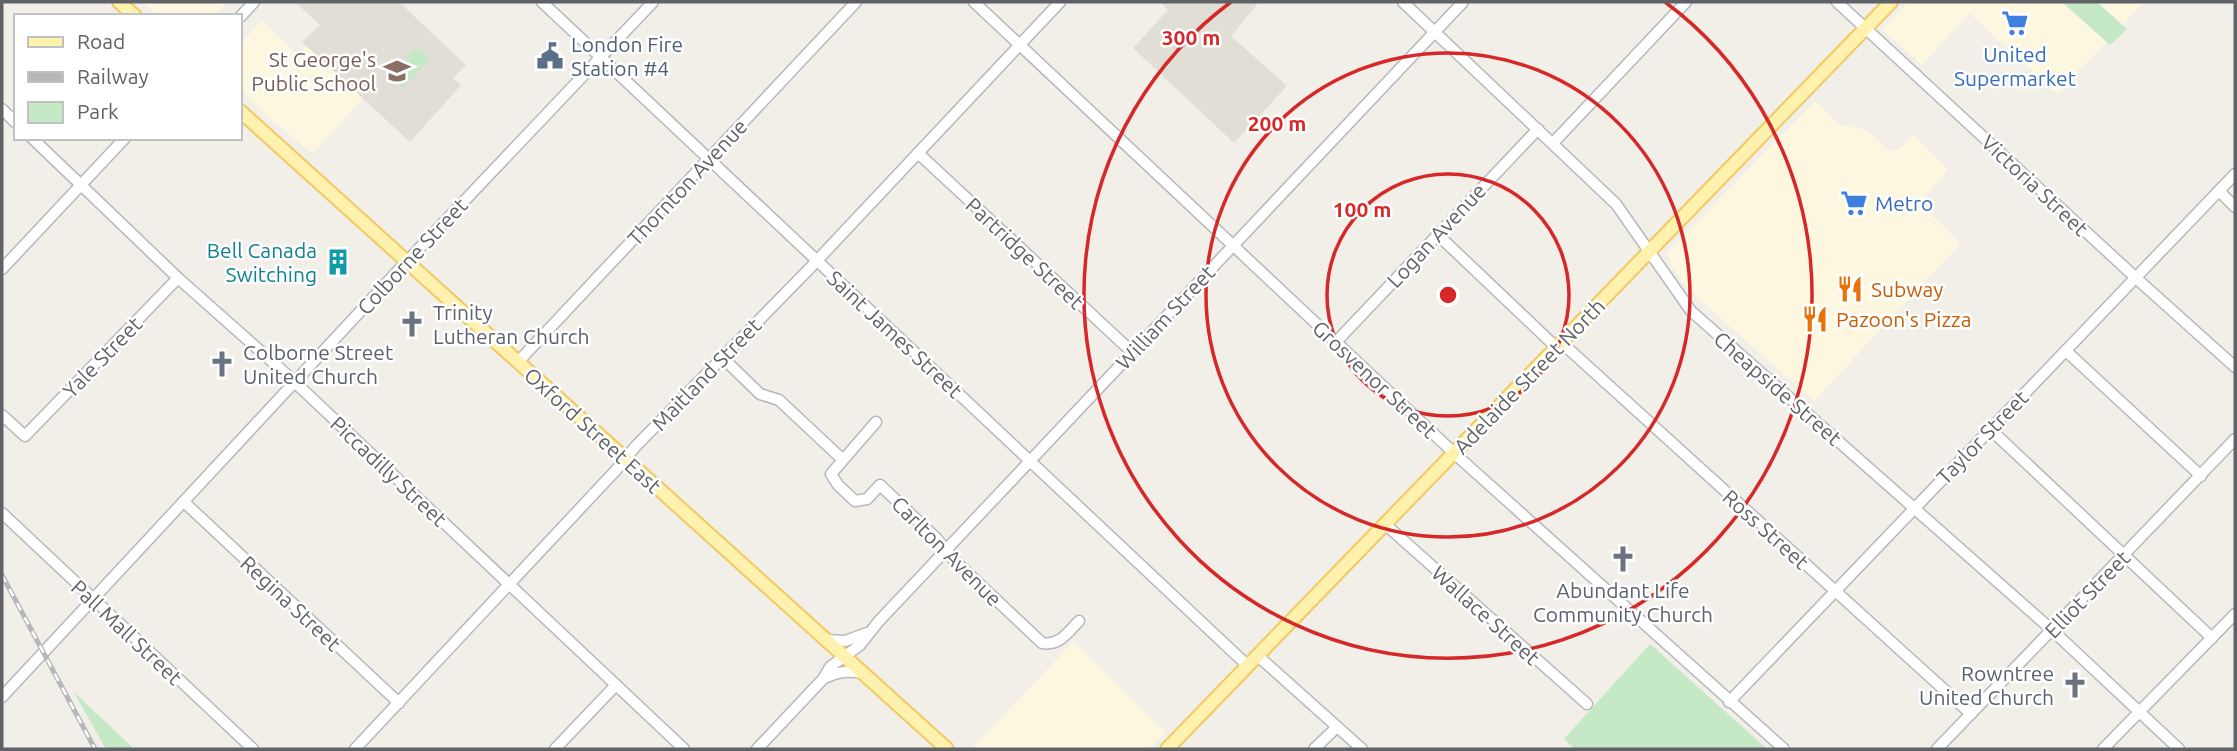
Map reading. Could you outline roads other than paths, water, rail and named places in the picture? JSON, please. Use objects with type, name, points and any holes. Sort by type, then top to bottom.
[{"type":"main road","points":[[119,2],[133,14]]},
{"type":"main road","name":"Adelaide Street North","points":[[1167,749],[1891,2]]},
{"type":"main road","name":"Oxford Street East","points":[[242,112],[947,749]]},
{"type":"street","points":[[242,15],[254,2]]},
{"type":"street","name":"Saint James Street","points":[[541,2],[1248,666]]},
{"type":"street","name":"Colborne Street","points":[[2,697],[653,2]]},
{"type":"street","name":"Thornton Avenue","points":[[518,362],[856,2]]},
{"type":"street","name":"Grosvenor Street","points":[[974,2],[1455,454],[1784,749]]},
{"type":"street","name":"Maitland Street","points":[[355,749],[625,459],[1060,2]]},
{"type":"street","name":"Cheapside Street","points":[[1403,2],[1616,204],[1690,310],[2052,630],[2179,749]]},
{"type":"street","name":"William Street","points":[[757,749],[830,667],[860,645],[867,633],[1463,2]]},
{"type":"street","points":[[1553,143],[1686,2]]},
{"type":"street","name":"Victoria Street","points":[[1837,2],[2235,367]]},
{"type":"street","name":"Logan Avenue","points":[[1336,342],[1538,129]]},
{"type":"street","name":"Piccadilly Street","points":[[34,140],[178,278],[295,382],[684,749]]},
{"type":"street","points":[[2,269],[123,140]]},
{"type":"street","name":"Partridge Street","points":[[918,153],[1132,352]]},
{"type":"street","name":"Taylor Street","points":[[1729,702],[2235,174]]},
{"type":"street","points":[[2218,191],[2235,207]]},
{"type":"street","name":"Ross Street","points":[[1437,234],[1971,714]]},
{"type":"street","name":"Yale Street","points":[[2,415],[25,436],[178,278]]},
{"type":"street","points":[[2066,351],[2201,476]]},
{"type":"street","points":[[723,358],[760,394],[779,400],[842,459],[876,422]]},
{"type":"street","points":[[1990,429],[2212,638]]},
{"type":"street","name":"Elliot Street","points":[[1937,749],[2235,439]]},
{"type":"street","name":"Carlton Avenue","points":[[842,459],[831,474],[855,501],[867,499],[880,485],[1042,643],[1050,645],[1060,641],[1079,621]]},
{"type":"street","name":"Regina Street","points":[[184,502],[399,704]]},
{"type":"street","name":"Pall Mall Street","points":[[2,513],[253,749]]},
{"type":"street","name":"Wallace Street","points":[[1386,525],[1587,705]]},
{"type":"street","points":[[2103,749],[2235,614]]},
{"type":"street","points":[[825,640],[845,640],[867,633]]},
{"type":"street","points":[[1258,656],[1362,749]]},
{"type":"street","points":[[823,678],[845,671],[863,673]]},
{"type":"street","points":[[555,749],[616,685]]},
{"type":"street","points":[[1314,749],[1337,727]]},
{"type":"railway","points":[[2,575],[95,749]]},
{"type":"place","name":"United Supermarket","points":[[2015,23]]},
{"type":"place","name":"London Fire Station #4","points":[[550,56]]},
{"type":"place","name":"St George's Public School","points":[[397,71]]},
{"type":"place","name":"Metro","points":[[1854,203]]},
{"type":"place","name":"Bell Canada Switching","points":[[338,262]]},
{"type":"place","name":"Subway","points":[[1850,289]]},
{"type":"place","name":"Pazoon's Pizza","points":[[1815,319]]},
{"type":"place","name":"Trinity Lutheran Church","points":[[412,324]]},
{"type":"place","name":"Colborne Street United Church","points":[[222,364]]},
{"type":"place","name":"Abundant Life Community Church","points":[[1623,559]]},
{"type":"place","name":"Rowntree United Church","points":[[2075,685]]}]
